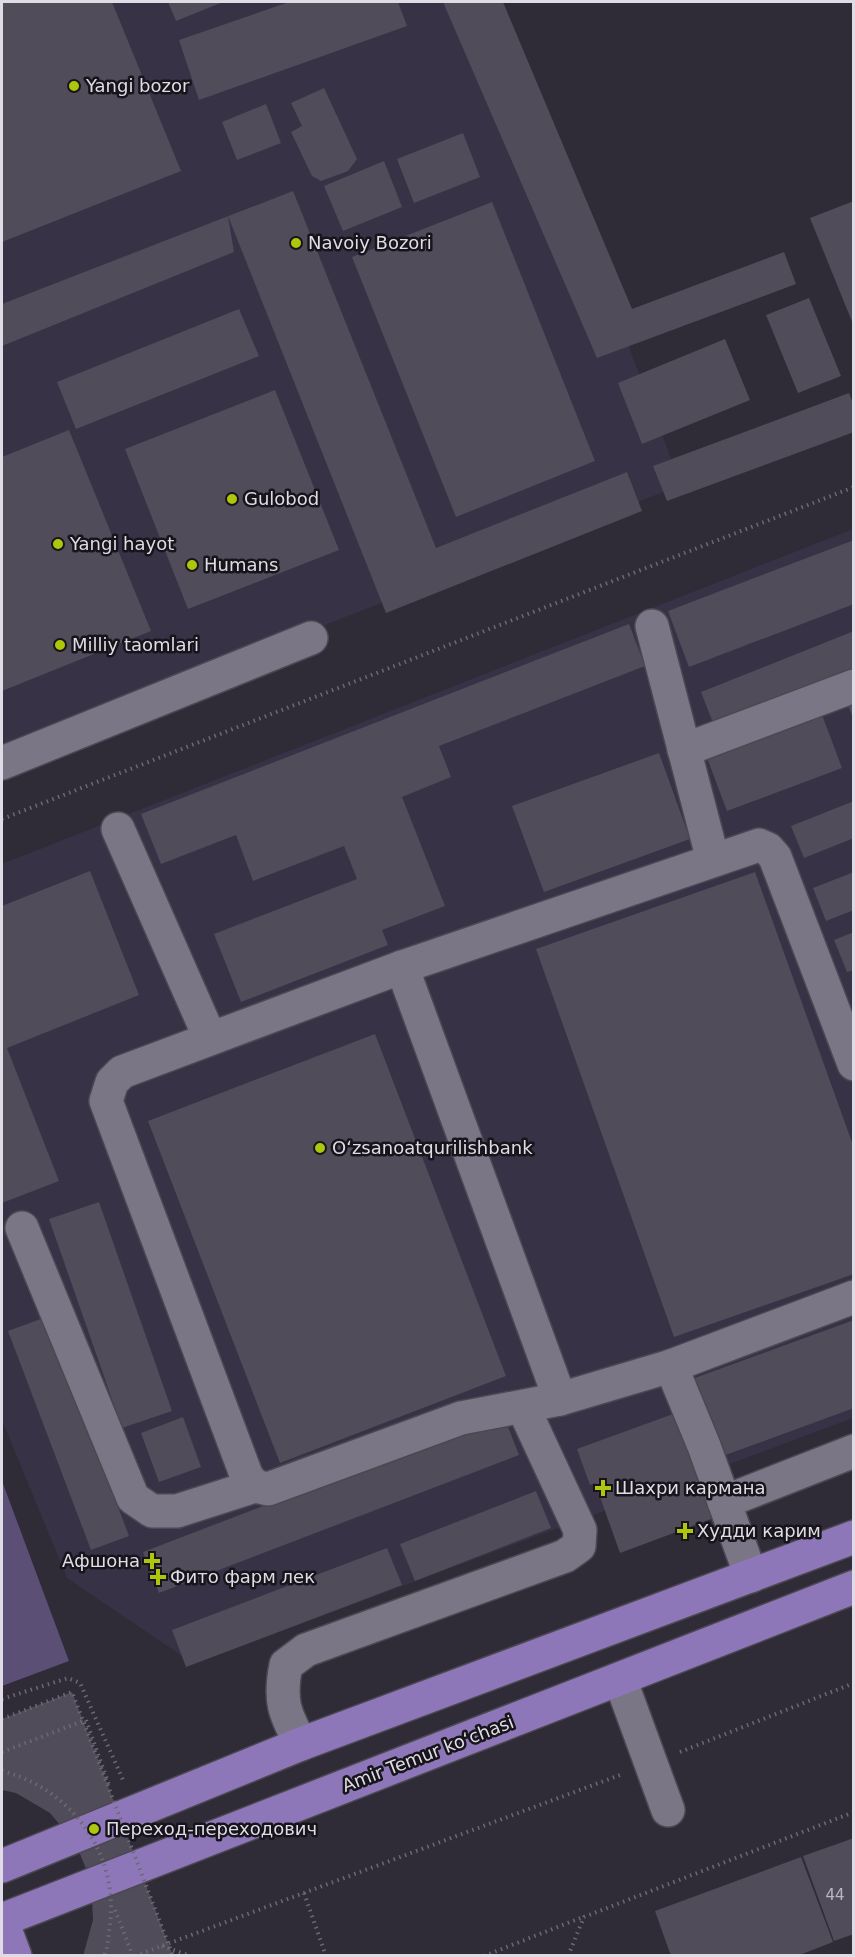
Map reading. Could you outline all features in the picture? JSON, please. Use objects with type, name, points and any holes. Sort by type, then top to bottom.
[{"type":"main road","points":[[2,1866],[301,1744],[854,1537]]},
{"type":"main road","name":"Amir Temur ko‘chasi","points":[[2,1921],[854,1587]]},
{"type":"main road","points":[[2,1921],[15,1956]]},
{"type":"lane","points":[[652,626],[712,860]]},
{"type":"lane","points":[[2,764],[311,638]]},
{"type":"lane","points":[[684,750],[854,686]]},
{"type":"lane","points":[[118,829],[210,1038]]},
{"type":"lane","points":[[854,1064],[776,857],[768,849],[759,845],[402,967],[122,1072],[112,1082],[106,1101],[247,1477],[255,1486],[268,1490],[461,1418],[560,1399],[671,1366],[854,1297]]},
{"type":"lane","points":[[402,967],[560,1399]]},
{"type":"lane","points":[[22,1228],[133,1498],[152,1511],[177,1511],[255,1486]]},
{"type":"lane","points":[[671,1366],[704,1446],[751,1576]]},
{"type":"lane","points":[[301,1744],[287,1718],[282,1686],[286,1665],[306,1650],[565,1556],[579,1545],[580,1530],[523,1407]]},
{"type":"lane","points":[[724,1502],[854,1451]]},
{"type":"lane","points":[[620,1679],[668,1810]]},
{"type":"path","points":[[2,819],[854,487]]},
{"type":"path","points":[[2,1699],[68,1678],[80,1683],[123,1780]]},
{"type":"path","points":[[2,1771],[45,1788],[79,1817],[102,1856],[112,1904],[134,1956],[651,1763],[854,1683]]},
{"type":"path","points":[[2,1719],[72,1692],[173,1956]]},
{"type":"path","points":[[2,1752],[86,1720],[109,1785]]},
{"type":"path","points":[[484,1956],[854,1812]]},
{"type":"path","points":[[304,1893],[326,1956]]},
{"type":"path","points":[[104,1956],[112,1904]]},
{"type":"path","points":[[568,1956],[584,1917]]},
{"type":"path","points":[[161,1946],[191,1956]]},
{"type":"shaded area","name":"Navoiy Bozori","points":[[2,2],[499,2],[681,485],[2,752]]},
{"type":"shaded area","points":[[853,529],[853,1418],[194,1664],[67,1578],[2,1420],[2,864]]},
{"type":"shaded area","points":[[2,1481],[69,1661],[2,1686]]},
{"type":"building","name":"Yangi bozor","points":[[2,2],[112,2],[181,171],[2,242]]},
{"type":"building","points":[[168,2],[223,2],[176,21]]},
{"type":"building","points":[[289,2],[398,2],[407,26],[199,100],[179,40]]},
{"type":"building","points":[[443,2],[503,2],[632,309],[784,252],[796,284],[597,358]]},
{"type":"building","points":[[324,88],[357,159],[348,171],[321,181],[312,176],[291,132],[302,126],[291,103]]},
{"type":"building","points":[[266,104],[281,143],[237,160],[222,122]]},
{"type":"building","points":[[463,133],[480,177],[414,203],[397,159]]},
{"type":"building","points":[[384,161],[402,207],[343,231],[324,186]]},
{"type":"building","points":[[293,191],[436,548],[627,472],[642,511],[386,613],[228,216]]},
{"type":"building","points":[[854,201],[854,324],[853,324],[810,218]]},
{"type":"building","points":[[492,202],[595,461],[456,517],[352,257]]},
{"type":"building","points":[[228,216],[234,252],[2,346],[2,304]]},
{"type":"building","points":[[809,298],[841,376],[798,393],[766,315]]},
{"type":"building","points":[[239,309],[259,356],[76,429],[57,382]]},
{"type":"building","points":[[725,339],[750,400],[642,444],[618,383]]},
{"type":"building","name":"Gulobod","points":[[275,390],[339,550],[188,609],[125,449]]},
{"type":"building","points":[[849,393],[854,406],[854,432],[667,501],[653,466]]},
{"type":"building","name":"Yangi hayot","points":[[69,430],[151,631],[2,691],[2,457]]},
{"type":"building","points":[[854,540],[854,604],[689,667],[668,611]]},
{"type":"building","points":[[629,624],[645,666],[439,746],[451,777],[402,797],[445,906],[382,930],[388,945],[241,1002],[214,934],[357,879],[344,846],[253,881],[236,835],[161,864],[141,814]]},
{"type":"building","points":[[854,631],[854,674],[715,728],[701,692]]},
{"type":"building","points":[[854,703],[854,718],[853,718],[848,705]]},
{"type":"building","points":[[821,712],[842,768],[727,811],[706,755]]},
{"type":"building","points":[[659,753],[690,839],[544,892],[512,806]]},
{"type":"building","points":[[854,801],[854,838],[804,858],[791,826]]},
{"type":"building","points":[[90,871],[139,995],[7,1048],[59,1181],[2,1203],[2,906]]},
{"type":"building","points":[[755,872],[854,1148],[854,1274],[674,1337],[536,949]]},
{"type":"building","points":[[854,872],[854,910],[826,921],[813,888]]},
{"type":"building","points":[[854,932],[854,970],[847,972],[834,940]]},
{"type":"building","points":[[375,1034],[506,1376],[280,1463],[148,1121]]},
{"type":"building","points":[[99,1202],[172,1411],[122,1428],[49,1219]]},
{"type":"building","points":[[46,1317],[129,1536],[91,1550],[8,1331]]},
{"type":"building","points":[[854,1320],[854,1408],[720,1457],[692,1379]]},
{"type":"building","points":[[684,1410],[722,1515],[620,1553],[595,1483],[590,1485],[577,1449]]},
{"type":"building","points":[[503,1414],[519,1455],[159,1593],[143,1552]]},
{"type":"building","points":[[183,1417],[201,1467],[159,1482],[141,1433]]},
{"type":"building","points":[[536,1491],[551,1528],[415,1581],[400,1544]]},
{"type":"building","points":[[387,1548],[402,1585],[186,1667],[172,1630]]},
{"type":"building","name":"Переход-переходович","points":[[72,1692],[173,1956],[83,1956],[93,1920],[91,1881],[76,1844],[50,1813],[16,1793],[2,1790],[2,1719]]},
{"type":"building","points":[[854,1838],[854,1934],[834,1941],[803,1856]]},
{"type":"building","points":[[801,1857],[833,1942],[797,1956],[671,1956],[655,1911]]},
{"type":"place","name":"Yangi bozor","points":[[74,86]]},
{"type":"place","name":"Navoiy Bozori","points":[[296,243]]},
{"type":"place","name":"Gulobod","points":[[232,499]]},
{"type":"place","name":"Yangi hayot","points":[[58,544]]},
{"type":"place","name":"Humans","points":[[192,565]]},
{"type":"place","name":"Milliy taomlari","points":[[60,645]]},
{"type":"place","name":"Oʻzsanoatqurilishbank","points":[[320,1148]]},
{"type":"place","name":"Шахри кармана","points":[[603,1488]]},
{"type":"place","name":"Худди карим","points":[[685,1531]]},
{"type":"place","name":"Афшона","points":[[152,1561]]},
{"type":"place","name":"Фито фарм лек","points":[[158,1577]]},
{"type":"place","name":"Переход-переходович","points":[[94,1829]]}]
